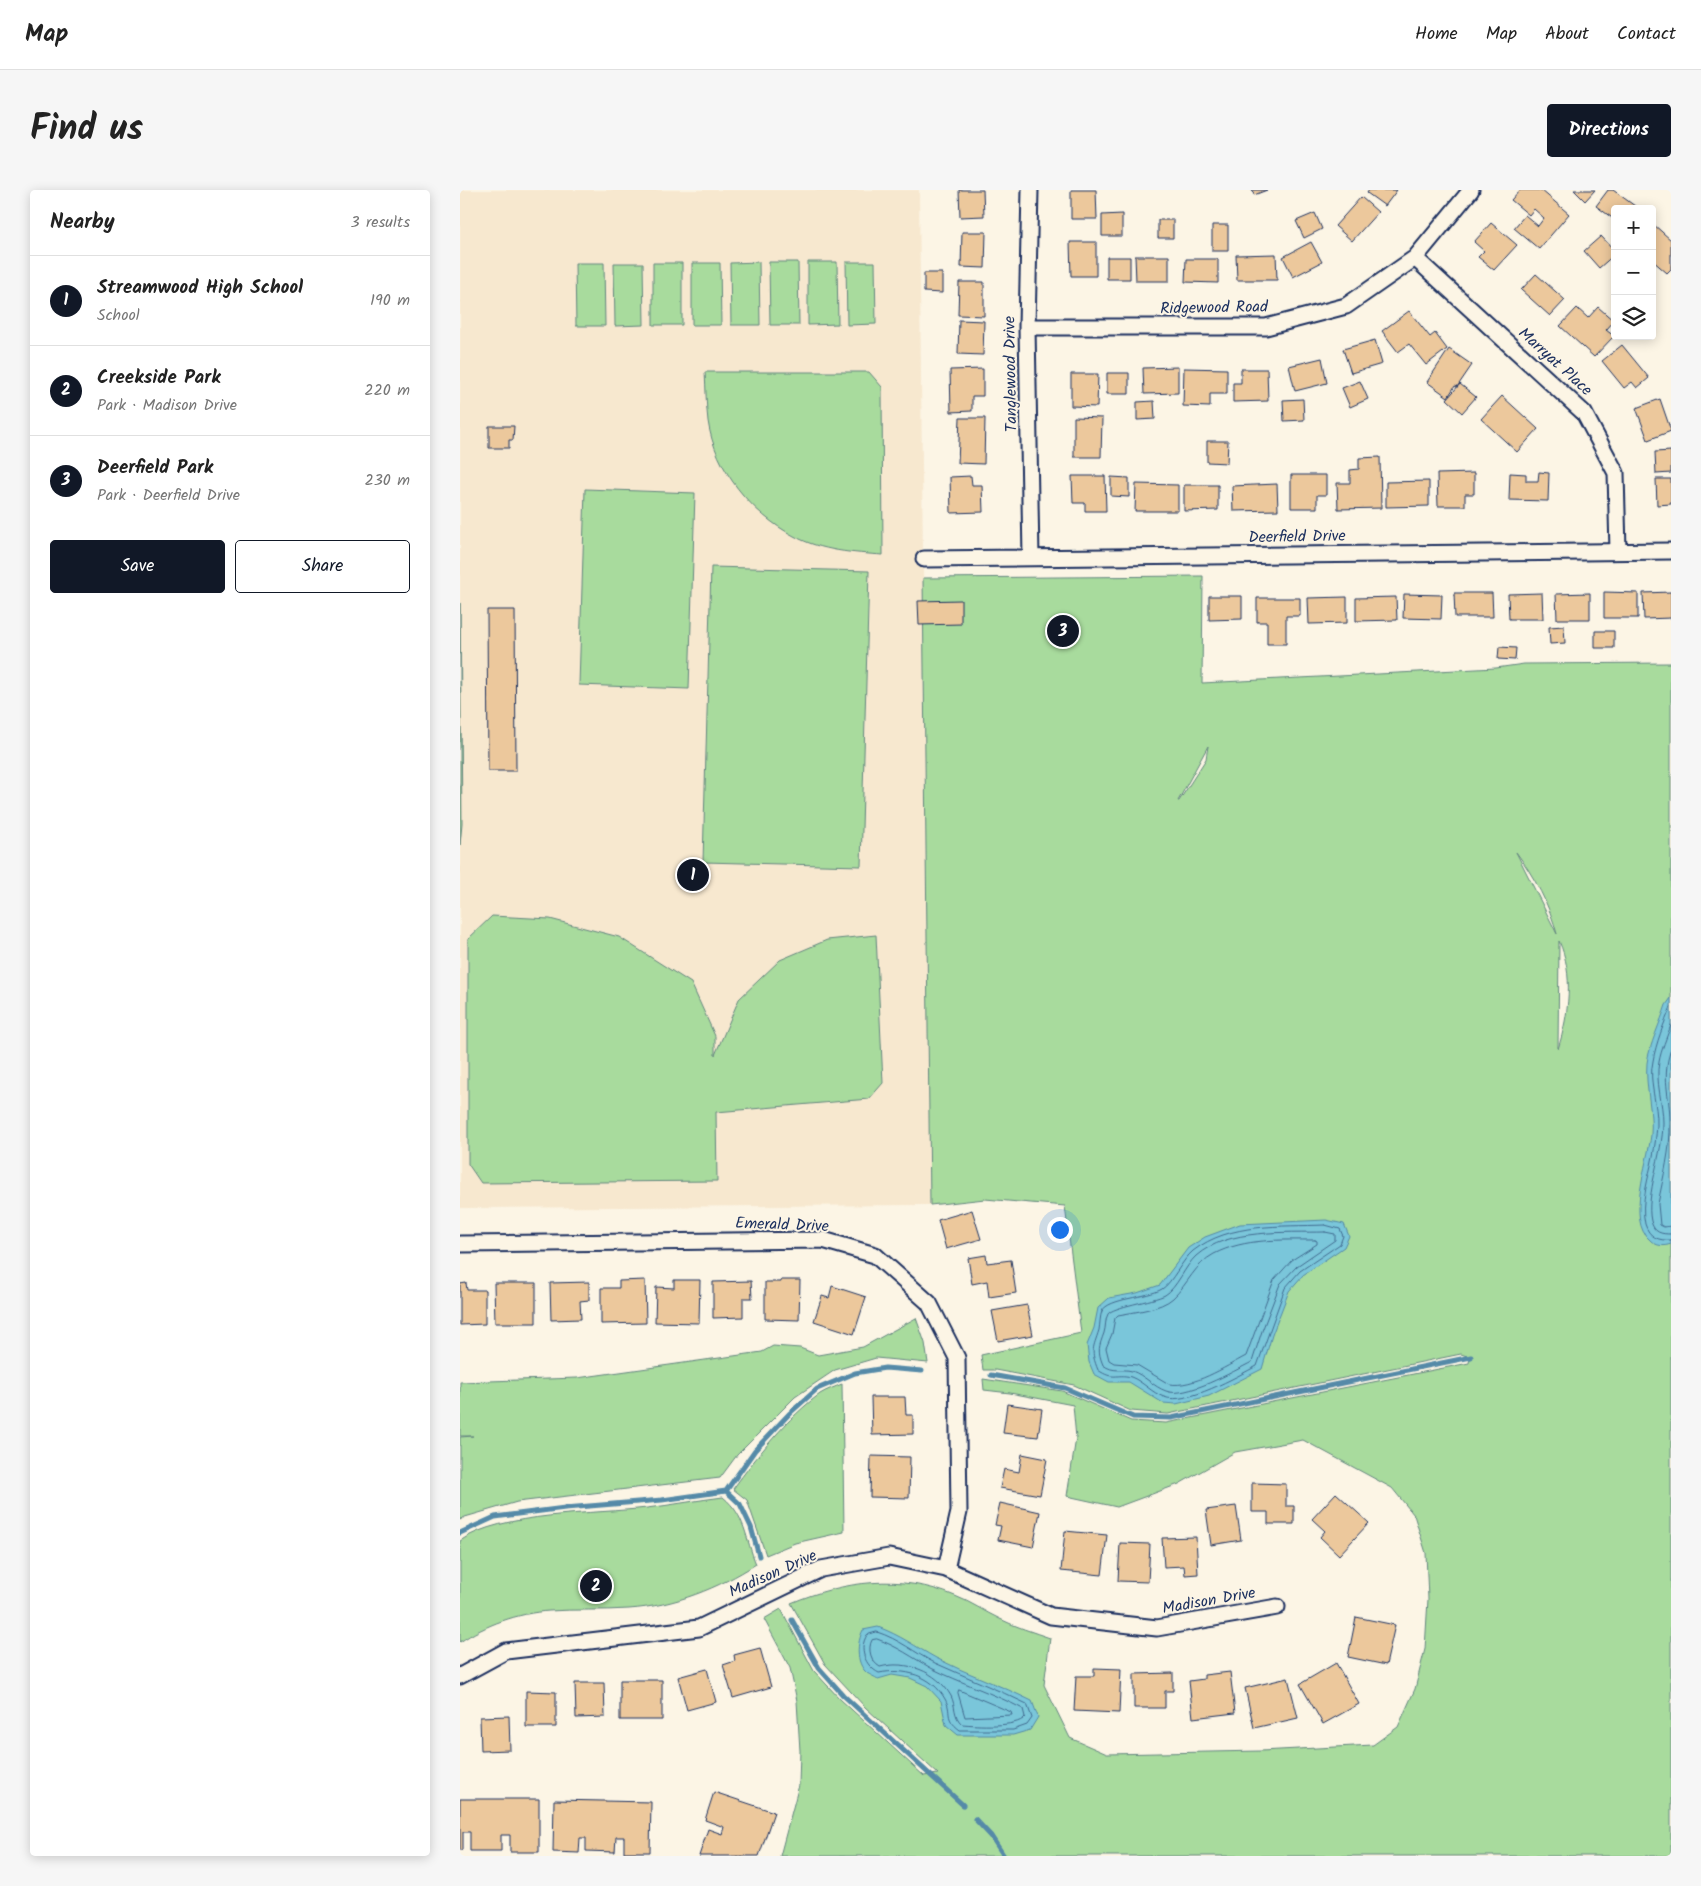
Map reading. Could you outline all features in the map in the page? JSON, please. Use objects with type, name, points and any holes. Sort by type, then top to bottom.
[{"type":"street","name":"Tanglewood Drive","points":[[1030,190],[1028,327],[1031,558]]},
{"type":"street","name":"Ridgewood Road","points":[[1028,327],[1266,328],[1346,306],[1415,258],[1471,190]]},
{"type":"street","name":"Marryat Place","points":[[1415,258],[1584,413],[1616,473],[1618,551]]},
{"type":"street","name":"Deerfield Drive","points":[[924,559],[1671,551]]},
{"type":"street","name":"Emerald Drive","points":[[460,1244],[823,1240],[875,1255],[929,1304],[957,1358],[959,1512],[946,1569]]},
{"type":"street","name":"Madison Drive","points":[[460,1676],[506,1651],[699,1628],[821,1569],[889,1557],[946,1569],[1051,1616],[1157,1628],[1277,1607]]},
{"type":"shaded area","points":[[460,190],[919,190],[930,1205],[460,1208]]},
{"type":"green space","points":[[759,262],[760,325],[731,325],[730,263]]},
{"type":"green space","points":[[769,262],[798,262],[799,325],[770,325]]},
{"type":"green space","points":[[808,262],[837,262],[838,324],[808,325]]},
{"type":"green space","points":[[846,262],[875,262],[876,324],[847,325]]},
{"type":"green space","points":[[575,263],[604,263],[605,326],[576,326]]},
{"type":"green space","points":[[614,263],[643,263],[644,325],[615,326]]},
{"type":"green space","points":[[653,263],[682,263],[682,325],[653,325]]},
{"type":"green space","points":[[692,263],[720,263],[721,325],[692,325]]},
{"type":"green space","points":[[705,372],[869,372],[882,387],[883,555],[826,548],[804,541],[779,527],[750,503],[738,489],[718,457],[707,415]]},
{"type":"green space","points":[[585,489],[695,493],[689,689],[579,685]]},
{"type":"green space","points":[[711,567],[869,571],[861,866],[703,862]]},
{"type":"green space","points":[[1203,576],[1202,683],[1496,668],[1524,664],[1671,663],[1671,1856],[780,1856],[799,1785],[800,1751],[797,1701],[790,1668],[764,1619],[781,1609],[814,1671],[840,1699],[924,1776],[938,1774],[865,1707],[825,1664],[791,1603],[831,1589],[873,1583],[914,1584],[961,1598],[994,1616],[1050,1638],[1044,1685],[1070,1738],[1107,1754],[1261,1751],[1373,1745],[1398,1727],[1415,1689],[1425,1649],[1428,1599],[1426,1553],[1414,1515],[1392,1488],[1303,1440],[1235,1452],[1179,1484],[1117,1507],[1067,1496],[1076,1438],[1073,1405],[984,1390],[983,1379],[1062,1391],[1131,1421],[1166,1423],[1469,1363],[1470,1357],[1461,1354],[1168,1414],[1131,1411],[1074,1385],[995,1370],[983,1370],[981,1355],[1081,1333],[1065,1206],[985,1199],[930,1205],[923,578]],"holes":[[[1208,746],[1206,759],[1178,801]],[[1516,852],[1541,891],[1557,934]],[[1559,941],[1567,967],[1568,994],[1565,1022],[1558,1049]]]},
{"type":"green space","points":[[460,603],[462,824],[460,845]]},
{"type":"green space","points":[[492,916],[550,919],[619,937],[691,983],[715,1036],[715,1055],[739,999],[780,960],[827,940],[876,935],[883,1083],[869,1099],[716,1112],[717,1181],[481,1183],[468,1164],[468,939]]},
{"type":"green space","points":[[916,1318],[925,1343],[928,1363],[876,1358],[835,1370],[795,1397],[737,1455],[720,1478],[517,1502],[460,1520],[460,1437],[473,1436],[460,1436],[460,1382],[577,1378],[762,1352],[773,1346],[800,1348],[818,1355],[863,1347]]},
{"type":"green space","points":[[842,1384],[844,1532],[795,1543],[766,1555],[747,1500],[733,1489],[762,1451],[796,1414],[820,1394]]},
{"type":"green space","points":[[723,1497],[731,1504],[741,1520],[756,1564],[742,1573],[711,1588],[663,1604],[629,1609],[559,1610],[526,1614],[491,1625],[460,1642],[460,1541],[499,1524],[524,1519],[647,1508]]},
{"type":"water","points":[[1671,998],[1671,1244],[1662,1246],[1652,1242],[1643,1231],[1639,1206],[1640,1190],[1651,1135],[1647,1063],[1655,1034],[1666,1005]]},
{"type":"water","points":[[1326,1220],[1344,1224],[1349,1236],[1344,1247],[1303,1275],[1289,1291],[1272,1335],[1262,1369],[1209,1396],[1176,1404],[1163,1403],[1129,1382],[1109,1382],[1094,1374],[1089,1362],[1087,1345],[1094,1328],[1098,1308],[1109,1298],[1137,1293],[1160,1285],[1188,1248],[1205,1237],[1240,1224]]},
{"type":"water","points":[[878,1627],[901,1637],[948,1664],[1032,1701],[1038,1717],[1030,1730],[1013,1735],[958,1735],[946,1725],[941,1701],[927,1686],[910,1678],[892,1675],[878,1679],[863,1669],[858,1652],[861,1635],[863,1630]]},
{"type":"building","points":[[959,190],[983,190],[984,216],[960,217]]},
{"type":"building","points":[[1071,190],[1096,190],[1097,219],[1071,219]]},
{"type":"building","points":[[1252,190],[1267,190],[1254,195]]},
{"type":"building","points":[[1369,190],[1397,190],[1385,206],[1367,193]]},
{"type":"building","points":[[1520,190],[1541,190],[1569,214],[1539,249],[1514,228],[1525,215],[1538,226],[1544,218],[1534,209],[1529,215],[1511,200]]},
{"type":"building","points":[[1574,190],[1595,190],[1585,201]]},
{"type":"building","points":[[1608,190],[1613,190],[1634,205],[1611,205],[1611,217],[1596,206]]},
{"type":"building","points":[[1361,197],[1378,212],[1352,241],[1335,226]]},
{"type":"building","points":[[1315,213],[1322,229],[1304,238],[1296,221]]},
{"type":"building","points":[[1122,214],[1122,236],[1102,236],[1102,215]]},
{"type":"building","points":[[1158,220],[1173,220],[1173,238],[1158,238]]},
{"type":"building","points":[[1491,223],[1517,245],[1494,270],[1478,257],[1484,251],[1474,242]]},
{"type":"building","points":[[1212,225],[1228,225],[1228,251],[1212,251]]},
{"type":"building","points":[[1656,227],[1671,240],[1671,269],[1667,273],[1656,263]]},
{"type":"building","points":[[962,232],[986,232],[985,268],[961,267]]},
{"type":"building","points":[[1601,236],[1611,247],[1611,258],[1599,268],[1584,251]]},
{"type":"building","points":[[1070,242],[1096,242],[1096,276],[1071,276]]},
{"type":"building","points":[[1311,242],[1322,262],[1293,277],[1283,257]]},
{"type":"building","points":[[1276,254],[1277,280],[1237,280],[1236,255]]},
{"type":"building","points":[[1135,256],[1169,256],[1169,281],[1136,281]]},
{"type":"building","points":[[1107,257],[1130,257],[1130,279],[1107,279]]},
{"type":"building","points":[[1186,259],[1218,259],[1218,283],[1185,282]]},
{"type":"building","points":[[924,273],[942,273],[942,293],[924,292]]},
{"type":"building","points":[[1536,274],[1565,300],[1550,316],[1521,290]]},
{"type":"building","points":[[959,282],[984,282],[984,316],[958,315]]},
{"type":"building","points":[[1598,307],[1611,318],[1611,324],[1606,330],[1611,334],[1611,339],[1594,357],[1560,326],[1577,308],[1588,318]]},
{"type":"building","points":[[1409,311],[1430,337],[1435,333],[1447,349],[1426,365],[1409,344],[1398,352],[1382,331]]},
{"type":"building","points":[[959,320],[984,321],[983,355],[958,354]]},
{"type":"building","points":[[1375,340],[1382,364],[1351,373],[1343,349]]},
{"type":"building","points":[[1622,345],[1649,378],[1637,388],[1632,382],[1624,388],[1602,361]]},
{"type":"building","points":[[1449,349],[1472,365],[1448,397],[1427,382]]},
{"type":"building","points":[[1322,358],[1327,383],[1295,391],[1289,366]]},
{"type":"building","points":[[1178,367],[1178,393],[1144,394],[1143,368]]},
{"type":"building","points":[[1184,368],[1227,369],[1227,394],[1210,394],[1210,407],[1183,406]]},
{"type":"building","points":[[983,369],[983,396],[972,396],[972,411],[951,412],[950,370]]},
{"type":"building","points":[[1241,369],[1267,369],[1268,401],[1233,402],[1233,383],[1241,383]]},
{"type":"building","points":[[1107,373],[1129,373],[1129,394],[1107,394]]},
{"type":"building","points":[[1071,374],[1098,374],[1097,407],[1071,406]]},
{"type":"building","points":[[1360,381],[1368,399],[1350,407],[1342,388]]},
{"type":"building","points":[[1460,384],[1476,397],[1462,413],[1447,399]]},
{"type":"building","points":[[1502,396],[1538,429],[1517,452],[1481,419]]},
{"type":"building","points":[[1303,399],[1304,420],[1284,421],[1283,400]]},
{"type":"building","points":[[1660,399],[1671,431],[1648,440],[1636,408]]},
{"type":"building","points":[[1154,401],[1155,419],[1137,420],[1137,402]]},
{"type":"building","points":[[1074,417],[1102,418],[1101,457],[1074,457]]},
{"type":"building","points":[[960,418],[985,418],[984,464],[958,463]]},
{"type":"building","points":[[489,426],[514,426],[513,440],[509,440],[509,448],[489,448]]},
{"type":"building","points":[[1207,441],[1228,441],[1227,463],[1207,462]]},
{"type":"building","points":[[1671,451],[1671,473],[1656,474],[1655,452]]},
{"type":"building","points":[[1380,457],[1381,508],[1338,509],[1337,483],[1350,483],[1350,470],[1359,469],[1359,458]]},
{"type":"building","points":[[1539,472],[1549,473],[1548,501],[1509,500],[1510,473],[1526,474],[1526,481],[1538,481]]},
{"type":"building","points":[[1474,473],[1474,494],[1465,494],[1465,506],[1438,506],[1437,474]]},
{"type":"building","points":[[1291,475],[1326,475],[1326,495],[1317,495],[1317,508],[1291,508]]},
{"type":"building","points":[[971,476],[972,485],[982,485],[983,512],[951,513],[950,477]]},
{"type":"building","points":[[1072,476],[1105,476],[1106,511],[1085,511],[1085,503],[1073,503]]},
{"type":"building","points":[[1111,477],[1129,478],[1129,497],[1111,496]]},
{"type":"building","points":[[1656,479],[1671,479],[1671,504],[1657,505]]},
{"type":"building","points":[[1429,481],[1429,506],[1386,507],[1386,482]]},
{"type":"building","points":[[1136,484],[1178,485],[1178,511],[1135,511]]},
{"type":"building","points":[[1277,484],[1278,510],[1233,511],[1232,486]]},
{"type":"building","points":[[1184,485],[1218,485],[1218,510],[1184,511]]},
{"type":"building","points":[[1604,592],[1638,593],[1638,618],[1604,618]]},
{"type":"building","points":[[1671,592],[1671,618],[1644,619],[1643,593]]},
{"type":"building","points":[[1454,593],[1492,593],[1493,617],[1455,617]]},
{"type":"building","points":[[1542,593],[1543,619],[1509,619],[1508,594]]},
{"type":"building","points":[[1590,593],[1590,619],[1557,619],[1556,594]]},
{"type":"building","points":[[1404,594],[1442,595],[1441,619],[1403,618]]},
{"type":"building","points":[[1209,596],[1242,596],[1242,619],[1209,620]]},
{"type":"building","points":[[1347,597],[1347,623],[1309,624],[1308,598]]},
{"type":"building","points":[[1396,597],[1397,620],[1356,621],[1356,598]]},
{"type":"building","points":[[1257,598],[1300,598],[1300,616],[1286,616],[1286,644],[1267,644],[1267,622],[1257,622]]},
{"type":"building","points":[[961,600],[961,624],[919,625],[918,601]]},
{"type":"building","points":[[487,610],[515,610],[516,771],[488,771]]},
{"type":"building","points":[[1564,626],[1565,643],[1550,644],[1549,627]]},
{"type":"building","points":[[1595,631],[1614,631],[1614,648],[1595,648]]},
{"type":"building","points":[[1499,647],[1516,648],[1515,660],[1498,659]]},
{"type":"building","points":[[972,1210],[981,1239],[946,1249],[938,1220]]},
{"type":"building","points":[[986,1255],[987,1263],[1011,1260],[1016,1293],[989,1297],[987,1281],[972,1284],[968,1258]]},
{"type":"building","points":[[645,1280],[646,1323],[601,1324],[601,1288],[619,1288],[619,1281]]},
{"type":"building","points":[[674,1280],[700,1280],[699,1323],[655,1322],[656,1287],[674,1288]]},
{"type":"building","points":[[781,1280],[800,1280],[799,1320],[765,1319],[765,1282],[781,1282]]},
{"type":"building","points":[[751,1281],[752,1298],[743,1298],[743,1317],[713,1318],[713,1282]]},
{"type":"building","points":[[589,1282],[589,1300],[580,1301],[581,1319],[551,1320],[550,1283]]},
{"type":"building","points":[[466,1283],[467,1290],[485,1290],[485,1324],[460,1325],[460,1284]]},
{"type":"building","points":[[494,1283],[536,1283],[536,1323],[495,1323]]},
{"type":"building","points":[[832,1286],[866,1297],[854,1334],[814,1321],[822,1296],[829,1298]]},
{"type":"building","points":[[1027,1305],[1033,1335],[998,1341],[992,1311]]},
{"type":"building","points":[[871,1397],[905,1397],[906,1415],[913,1415],[913,1434],[872,1435]]},
{"type":"building","points":[[1007,1404],[1042,1409],[1038,1437],[1003,1433]]},
{"type":"building","points":[[1022,1454],[1047,1459],[1040,1495],[1000,1488],[1004,1469],[1019,1472]]},
{"type":"building","points":[[871,1456],[910,1457],[909,1498],[870,1497]]},
{"type":"building","points":[[1252,1483],[1286,1484],[1286,1506],[1294,1506],[1294,1524],[1268,1524],[1268,1512],[1252,1512]]},
{"type":"building","points":[[1336,1493],[1369,1523],[1339,1555],[1320,1537],[1325,1531],[1312,1519]]},
{"type":"building","points":[[1000,1503],[1040,1512],[1033,1547],[998,1540],[1001,1526],[995,1525]]},
{"type":"building","points":[[1236,1506],[1241,1540],[1211,1545],[1206,1510]]},
{"type":"building","points":[[1065,1531],[1107,1535],[1102,1575],[1061,1571]]},
{"type":"building","points":[[1196,1537],[1198,1574],[1185,1575],[1184,1566],[1164,1567],[1162,1538]]},
{"type":"building","points":[[1120,1543],[1150,1544],[1148,1582],[1118,1581]]},
{"type":"building","points":[[1356,1617],[1395,1625],[1386,1665],[1348,1657]]},
{"type":"building","points":[[760,1648],[771,1687],[733,1698],[723,1665],[735,1661],[734,1655]]},
{"type":"building","points":[[1336,1663],[1359,1704],[1323,1724],[1300,1684]]},
{"type":"building","points":[[1094,1668],[1121,1669],[1119,1713],[1074,1711],[1076,1676],[1094,1676]]},
{"type":"building","points":[[707,1669],[716,1702],[687,1710],[678,1677]]},
{"type":"building","points":[[1230,1672],[1235,1713],[1193,1718],[1189,1681],[1204,1679],[1204,1675]]},
{"type":"building","points":[[1173,1673],[1173,1691],[1165,1691],[1165,1708],[1134,1708],[1134,1674]]},
{"type":"building","points":[[1288,1678],[1298,1718],[1254,1728],[1245,1688]]},
{"type":"building","points":[[620,1680],[662,1680],[662,1720],[620,1720]]},
{"type":"building","points":[[575,1683],[604,1683],[605,1717],[576,1718]]},
{"type":"building","points":[[526,1691],[556,1692],[556,1727],[526,1727]]},
{"type":"building","points":[[509,1716],[510,1750],[481,1751],[480,1717]]},
{"type":"building","points":[[714,1792],[774,1812],[759,1856],[699,1856],[708,1829],[722,1834],[724,1827],[705,1820]]},
{"type":"building","points":[[460,1799],[539,1799],[539,1852],[510,1852],[510,1835],[501,1835],[501,1851],[470,1851],[470,1832],[463,1832],[463,1850],[460,1850]]},
{"type":"building","points":[[554,1800],[651,1802],[650,1852],[624,1852],[624,1837],[616,1837],[615,1852],[586,1851],[586,1838],[580,1838],[579,1853],[553,1852]]},
{"type":"waterway","points":[[991,1375],[1065,1388],[1133,1417],[1171,1418],[1471,1357]]},
{"type":"waterway","points":[[460,1533],[495,1517],[565,1508],[662,1500],[726,1491],[755,1450],[790,1413],[817,1389],[855,1373],[885,1368],[922,1371]]},
{"type":"waterway","points":[[726,1491],[740,1504],[751,1527],[759,1556]]},
{"type":"waterway","points":[[792,1620],[819,1668],[843,1695],[963,1805]]},
{"type":"waterway","points":[[975,1819],[991,1836],[1004,1856]]},
{"type":"place","name":"Deerfield Park","points":[[1063,631]]},
{"type":"place","name":"Streamwood High School","points":[[693,875]]},
{"type":"place","name":"Creekside Park","points":[[596,1586]]}]
